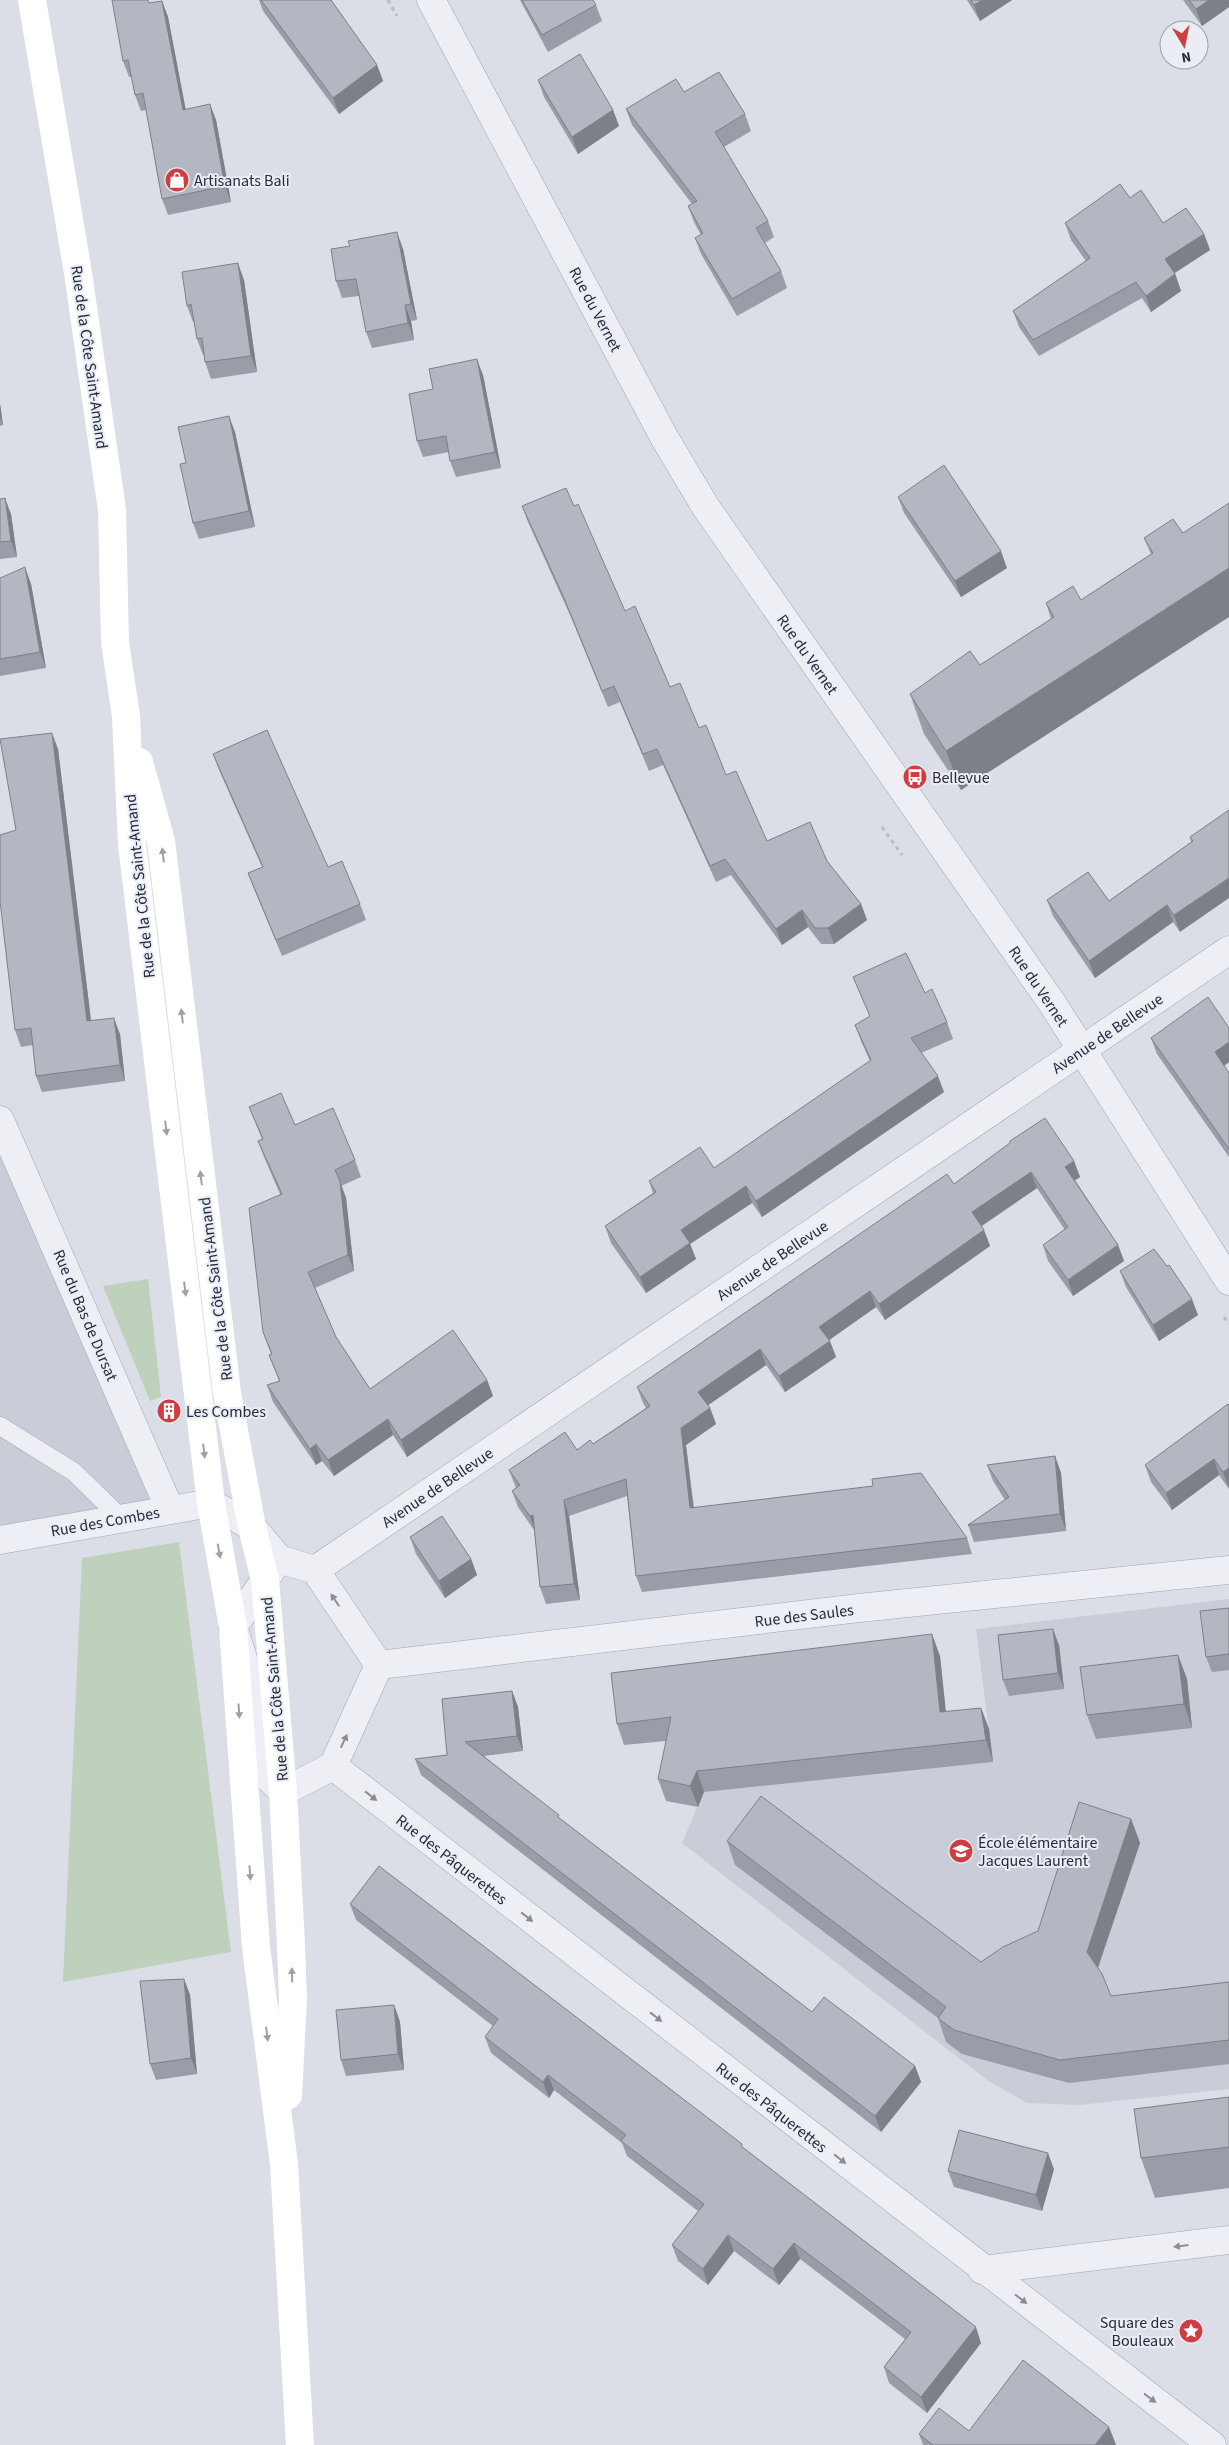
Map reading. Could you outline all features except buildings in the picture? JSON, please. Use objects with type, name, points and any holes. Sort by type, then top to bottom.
[{"type":"main road","name":"Rue de la Côte Saint-Amand","points":[[32,0],[78,273],[112,510],[115,642],[126,716],[132,844],[211,1503],[233,1627],[256,1947],[284,2164]]},
{"type":"main road","name":"Rue de la Côte Saint-Amand","points":[[126,716],[161,841],[227,1393],[252,1527],[272,1570],[293,1999],[284,2164]]},
{"type":"main road","points":[[284,2164],[300,2445]]},
{"type":"street","name":"Rue du Vernet","points":[[431,0],[659,428],[705,506],[938,839],[1082,1050],[1229,1281]]},
{"type":"street","name":"Avenue de Bellevue","points":[[315,1570],[1229,950]]},
{"type":"street","name":"Rue du Bas de Dursat","points":[[0,1120],[170,1510]]},
{"type":"street","name":"Rue des Combes","points":[[0,1540],[211,1503]]},
{"type":"street","points":[[211,1503],[252,1527]]},
{"type":"street","points":[[272,1570],[315,1570],[379,1665],[333,1766],[283,1792],[265,1774],[261,1715],[233,1627],[272,1570]]},
{"type":"street","name":"Rue des Saules","points":[[379,1665],[858,1608],[1229,1570]]},
{"type":"street","name":"Rue des Pâquerettes","points":[[333,1766],[982,2270],[1212,2445]]},
{"type":"street","points":[[982,2270],[1229,2240]]},
{"type":"lane","points":[[0,1426],[74,1472],[122,1519]]},
{"type":"shaded area","points":[[0,1120],[170,1510],[0,1540]]},
{"type":"shaded area","name":"École élémentaire Jacques Laurent","points":[[1229,1599],[1229,2089],[1079,2105],[1027,2103],[987,2080],[682,1843],[704,1792],[993,1762],[976,1629]]},
{"type":"green space","points":[[148,1279],[161,1397],[150,1401],[103,1286]]},
{"type":"green space","points":[[179,1542],[231,1952],[63,1982],[82,1558]]},
{"type":"place","name":"Artisanats Bali","points":[[177,180]]},
{"type":"place","name":"Bellevue","points":[[915,777]]},
{"type":"place","name":"Les Combes","points":[[169,1411]]},
{"type":"place","name":"École élémentaire Jacques Laurent","points":[[961,1851]]},
{"type":"place","name":"Square des Bouleaux","points":[[1191,2331]]}]
